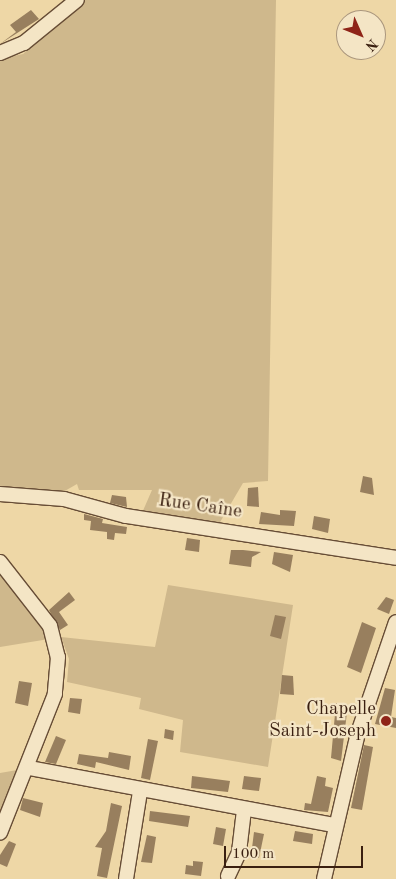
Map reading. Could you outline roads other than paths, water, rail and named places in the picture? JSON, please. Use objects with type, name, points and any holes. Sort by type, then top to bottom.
[{"type":"street","points":[[0,53],[24,43],[77,0]]},
{"type":"street","name":"Rue Caîne","points":[[0,494],[64,499],[126,516],[396,558]]},
{"type":"street","points":[[0,562],[56,639],[55,694],[29,768],[0,833]]},
{"type":"street","points":[[324,879],[358,732],[396,622]]},
{"type":"street","points":[[29,768],[140,792],[335,825]]},
{"type":"street","points":[[126,879],[140,792]]},
{"type":"street","points":[[228,876],[239,852],[244,810]]},
{"type":"place","name":"Chapelle Saint-Joseph","points":[[386,721]]}]
